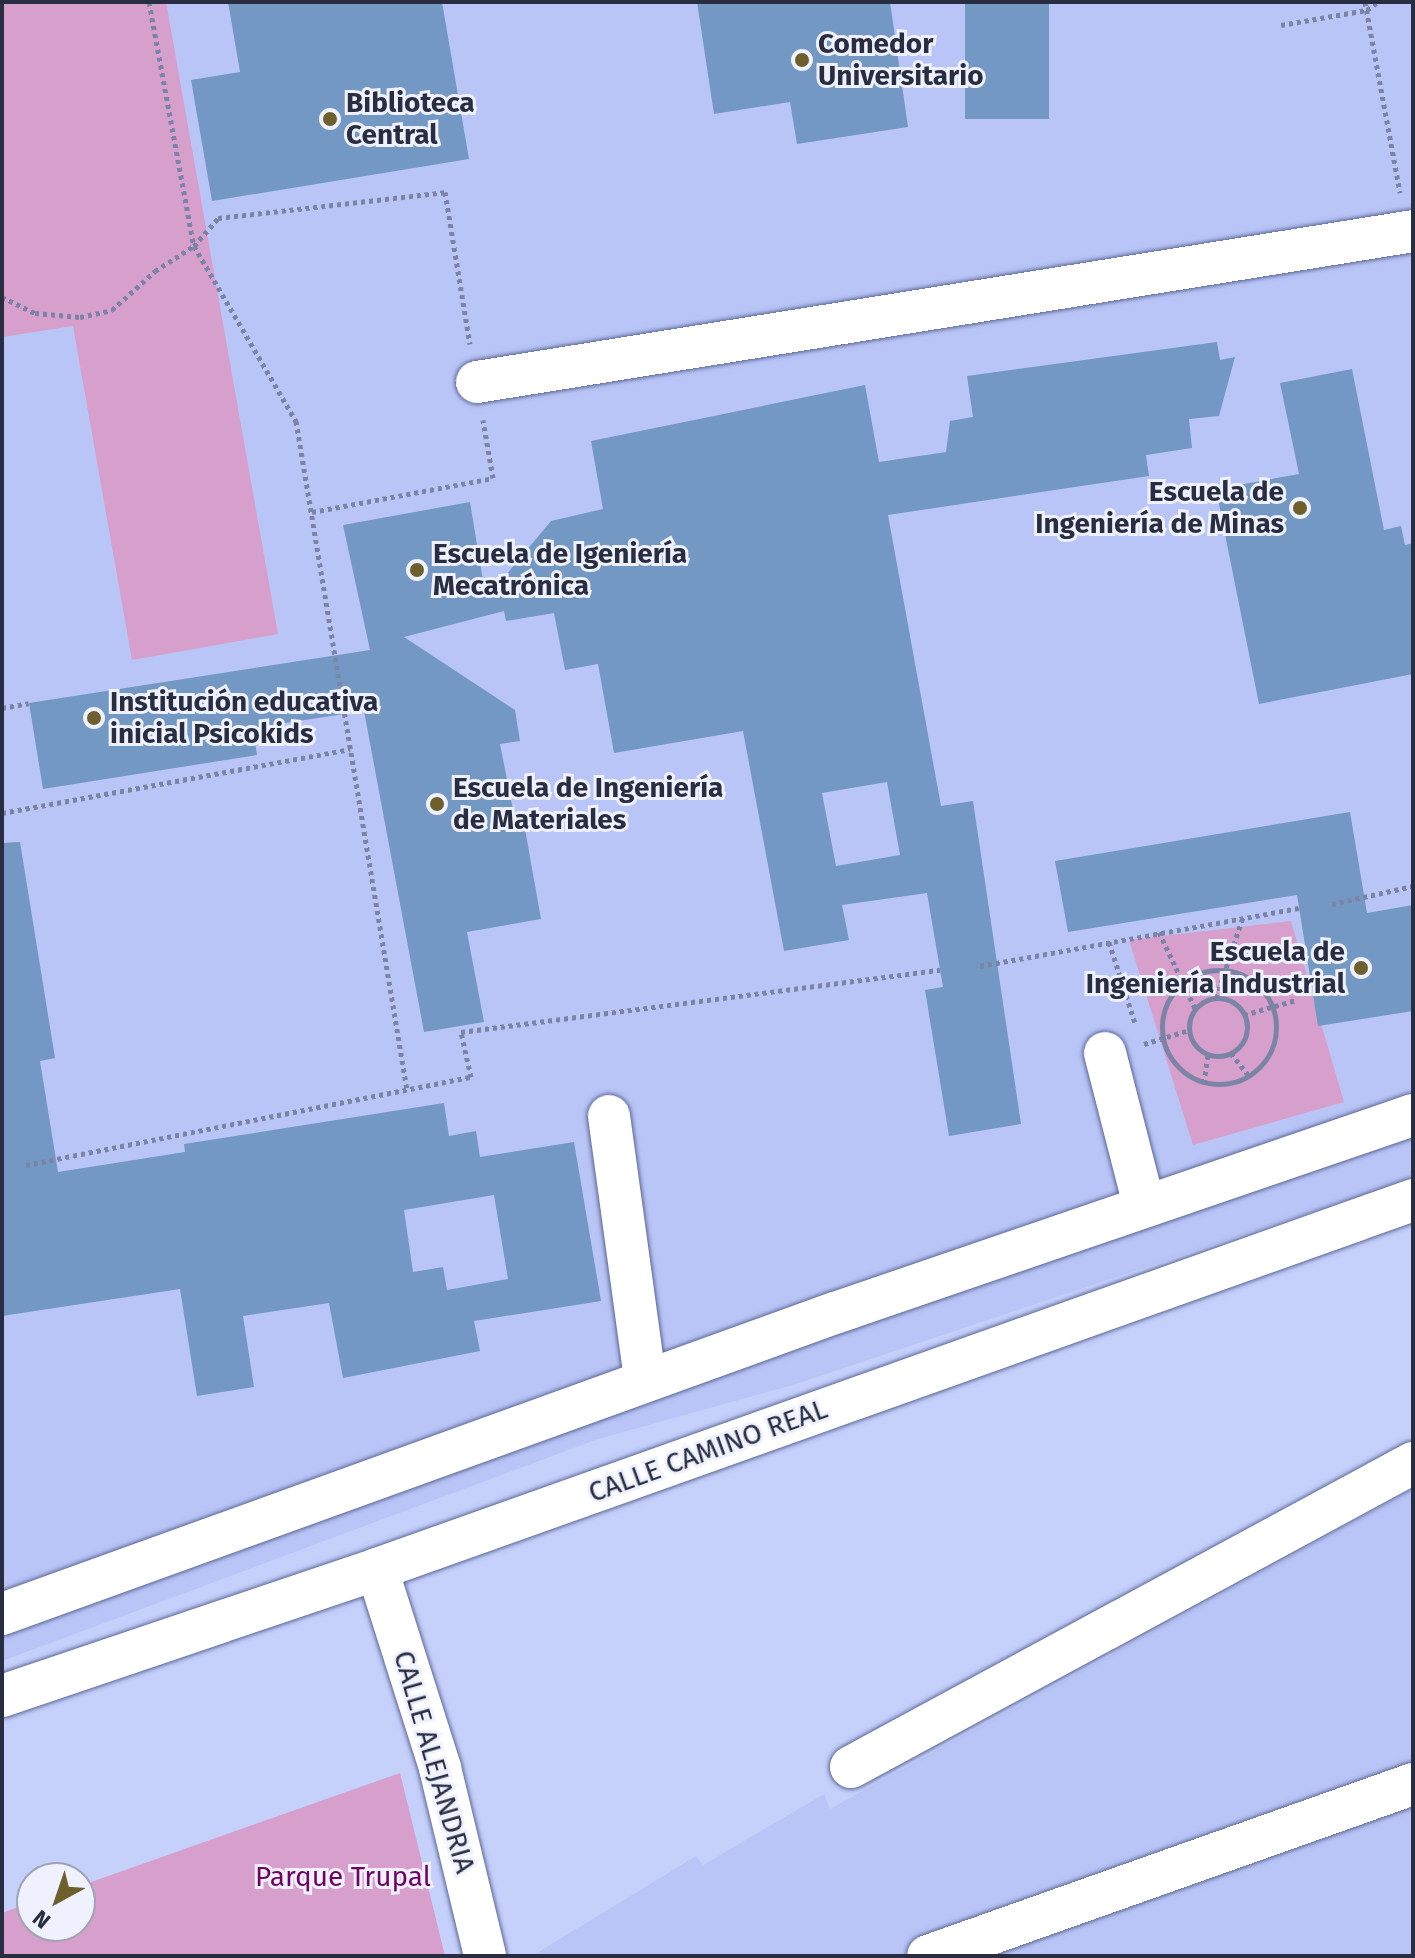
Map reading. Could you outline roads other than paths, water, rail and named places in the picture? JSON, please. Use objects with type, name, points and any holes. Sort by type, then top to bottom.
[{"type":"street","points":[[477,382],[1410,231]]},
{"type":"street","points":[[1105,1053],[1144,1205]]},
{"type":"street","points":[[2,1614],[645,1380],[1144,1205],[1413,1115]]},
{"type":"street","points":[[609,1116],[645,1380]]},
{"type":"street","name":"CALLE CAMINO REAL","points":[[2,1696],[377,1569],[1413,1200]]},
{"type":"street","points":[[851,1767],[1413,1463]]},
{"type":"street","name":"CALLE ALEJANDRIA","points":[[377,1569],[440,1768],[485,1956]]},
{"type":"street","points":[[928,1956],[1413,1784]]},
{"type":"place","name":"Comedor Universitario","points":[[802,60]]},
{"type":"place","name":"Biblioteca Central","points":[[330,119]]},
{"type":"place","name":"Escuela de Ingeniería de Minas","points":[[1300,508]]},
{"type":"place","name":"Escuela de Igeniería Mecatrónica","points":[[417,570]]},
{"type":"place","name":"Institución educativa inicial Psicokids","points":[[94,718]]},
{"type":"place","name":"Escuela de Ingeniería de Materiales","points":[[437,804]]},
{"type":"place","name":"Escuela de Ingeniería Industrial","points":[[1361,968]]},
{"type":"park label","name":"Parque Trupal","points":[[343,1877]]}]
